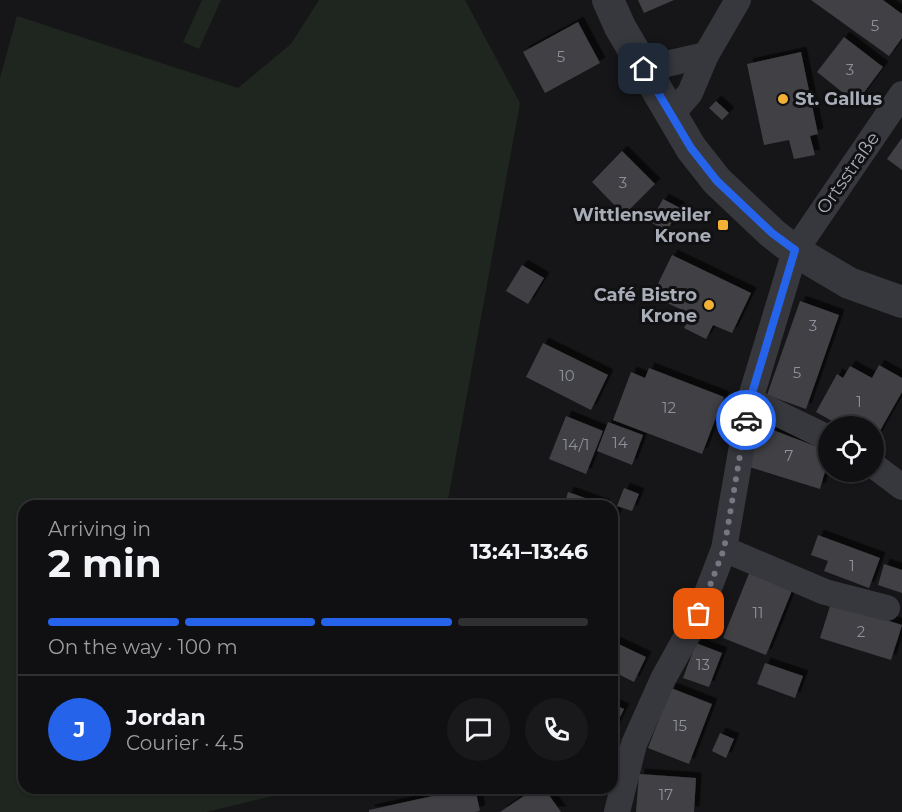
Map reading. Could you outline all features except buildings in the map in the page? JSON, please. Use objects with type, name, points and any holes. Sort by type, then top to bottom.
[{"type":"street","points":[[608,0],[620,27],[671,115],[691,148],[717,181],[772,233],[795,250],[849,283],[902,302]]},
{"type":"street","points":[[671,115],[690,93],[706,55],[738,0]]},
{"type":"street","points":[[644,69],[706,55]]},
{"type":"street","name":"Ortsstraße","points":[[616,811],[634,744],[663,679],[699,614],[724,549],[750,400],[795,250],[902,94]]},
{"type":"street","points":[[750,400],[818,433]]},
{"type":"street","points":[[884,474],[902,488]]},
{"type":"street","points":[[724,549],[825,592],[887,608]]},
{"type":"shaded area","points":[[202,0],[221,0],[199,49],[183,42]]},
{"type":"shaded area","points":[[319,0],[465,0],[520,103],[448,500],[18,500],[18,794],[281,794],[206,812],[0,812],[0,78],[17,16],[238,88],[291,44]]},
{"type":"way so far","points":[[699,614],[724,549],[746,420]]},
{"type":"place","name":"St. Gallus","points":[[783,99]]},
{"type":"place","name":"Wittlensweiler Krone","points":[[723,225]]},
{"type":"place","name":"Café Bistro Krone","points":[[709,305]]},
{"type":"route","points":[[644,69],[691,148],[717,181],[772,233],[795,250],[746,420]]}]
